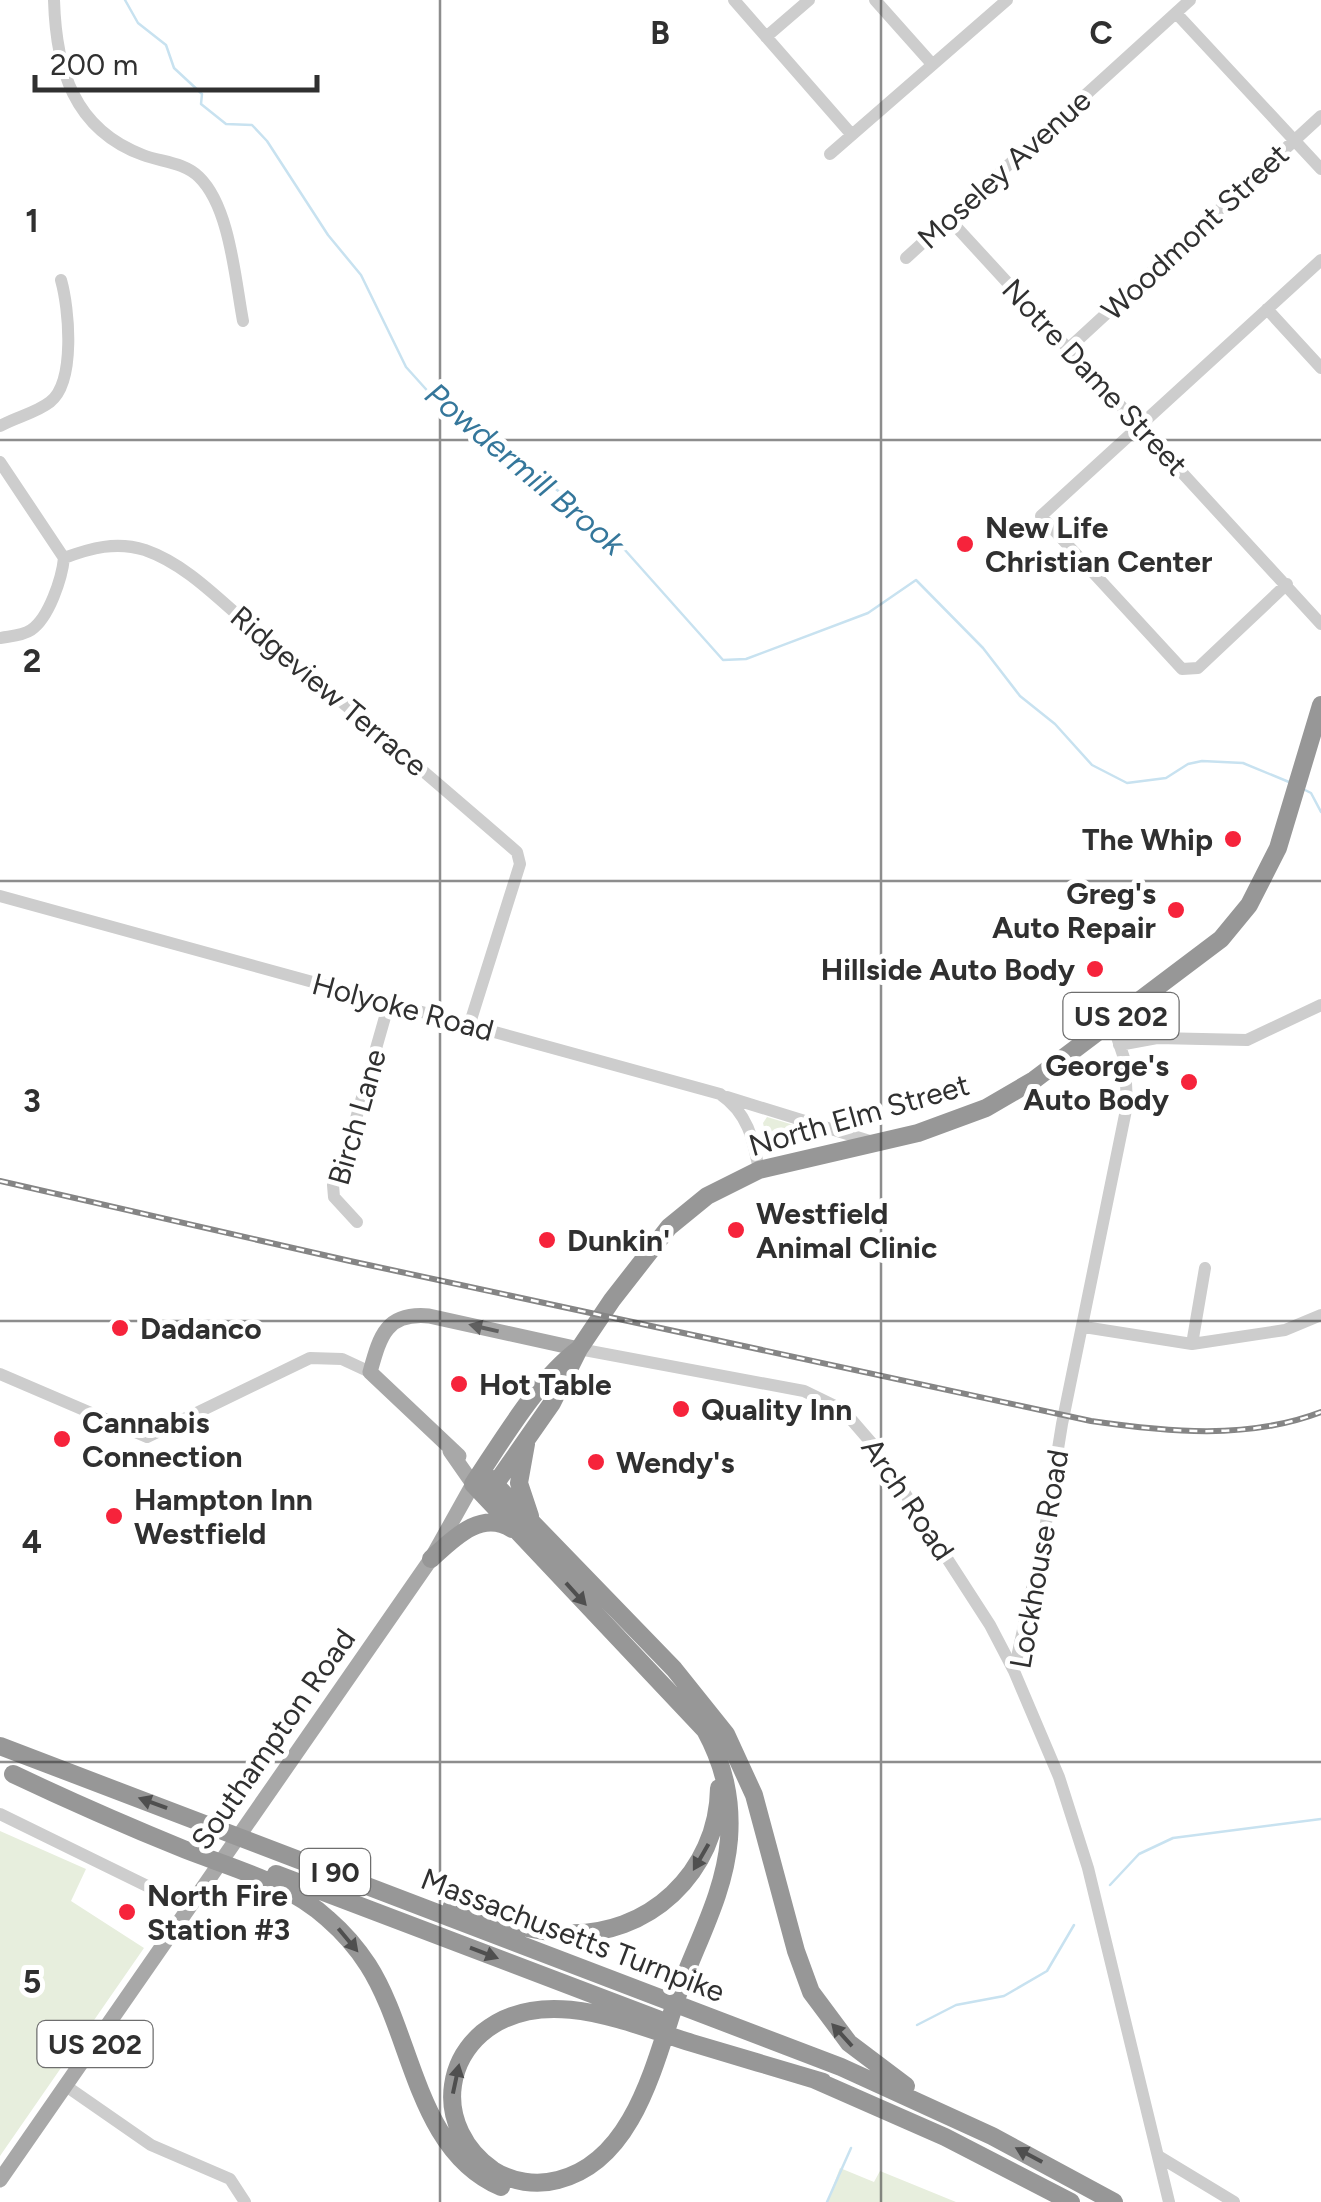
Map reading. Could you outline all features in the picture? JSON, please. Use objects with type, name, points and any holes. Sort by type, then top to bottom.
[{"type":"highway","name":"North Elm Street","points":[[612,1300],[669,1228],[707,1196],[760,1170],[918,1134],[986,1108],[1034,1080],[1209,949],[1249,905],[1278,848],[1321,705]]},
{"type":"highway","name":"Southampton Road","points":[[484,1483],[554,1400],[580,1349],[612,1300]]},
{"type":"highway","name":"Southampton Road","points":[[484,1483],[547,1382],[566,1358],[580,1349]]},
{"type":"highway","points":[[530,1432],[521,1462],[520,1488],[544,1537]]},
{"type":"highway","points":[[6,1771],[94,1813],[274,1884],[328,1918],[369,1967],[435,2120],[454,2152],[474,2172],[497,2186],[543,2194],[566,2190],[600,2172],[626,2144],[638,2124],[692,1975],[728,1897],[739,1845],[736,1785],[709,1726],[674,1669],[544,1537],[484,1483]]},
{"type":"highway","points":[[484,1483],[525,1538],[709,1726],[726,1734],[750,1785],[800,1964],[820,2007],[865,2057],[948,2114]]},
{"type":"highway","points":[[431,1559],[461,1532],[486,1523],[502,1523],[525,1538]]},
{"type":"highway","points":[[252,1840],[526,1928],[575,1934],[610,1929],[646,1915],[668,1900],[706,1850],[717,1816],[719,1792],[709,1726]]},
{"type":"highway","name":"Massachusetts Turnpike","points":[[0,1746],[841,2067],[948,2114],[1114,2202]]},
{"type":"highway","name":"Massachusetts Turnpike","points":[[6,1771],[823,2082],[946,2137],[1071,2202]]},
{"type":"highway","points":[[662,2054],[620,2134],[596,2161],[564,2178],[532,2183],[507,2177],[474,2154],[457,2126],[453,2084],[466,2050],[482,2033],[503,2020],[539,2010],[572,2010],[612,2018],[823,2082]]},
{"type":"main road","points":[[484,1483],[370,1372],[384,1334],[394,1320],[407,1316],[442,1318],[580,1349]]},
{"type":"main road","name":"Southampton Road","points":[[0,2180],[484,1483]]},
{"type":"street","points":[[54,0],[58,53],[70,90],[87,117],[108,136],[142,155],[182,166],[198,175],[219,204],[243,321]]},
{"type":"street","points":[[734,0],[852,136]]},
{"type":"street","points":[[766,37],[809,0]]},
{"type":"street","points":[[876,0],[932,64]]},
{"type":"street","points":[[830,154],[1007,0]]},
{"type":"street","name":"Moseley Avenue","points":[[906,258],[1190,0]]},
{"type":"street","points":[[1176,13],[1321,169]]},
{"type":"street","name":"Woodmont Street","points":[[1069,348],[1321,116]]},
{"type":"street","name":"Notre Dame Street","points":[[949,219],[1321,624]]},
{"type":"street","points":[[1287,584],[1201,665],[1187,670],[1174,664],[1041,516],[1321,260]]},
{"type":"street","points":[[0,426],[49,402],[62,386],[68,338],[61,280]]},
{"type":"street","points":[[1267,309],[1321,368]]},
{"type":"street","points":[[0,462],[64,558],[38,624],[22,634],[0,638]]},
{"type":"street","name":"Ridgeview Terrace","points":[[64,558],[93,547],[126,545],[152,553],[185,571],[412,759],[516,852],[520,864],[469,1026]]},
{"type":"street","name":"Holyoke Road","points":[[0,896],[720,1094],[873,1142]]},
{"type":"street","name":"Birch Lane","points":[[358,1222],[334,1198],[333,1186],[347,1150],[388,1003]]},
{"type":"street","points":[[1120,1045],[1157,1038],[1246,1040],[1321,1006]]},
{"type":"street","name":"Lockhouse Road","points":[[1112,1022],[1128,1092],[1014,1671],[1059,1777],[1080,1841],[1170,2202]]},
{"type":"street","points":[[720,1094],[733,1103],[747,1122],[760,1170]]},
{"type":"street","points":[[1192,1344],[1205,1268]]},
{"type":"street","points":[[1084,1327],[1192,1344],[1285,1330],[1321,1315]]},
{"type":"street","name":"Arch Road","points":[[580,1349],[788,1387],[838,1406],[866,1434],[910,1499],[990,1625],[1014,1671]]},
{"type":"street","points":[[0,1374],[147,1436],[310,1358],[327,1356],[353,1362],[370,1372]]},
{"type":"street","points":[[0,1814],[190,1907]]},
{"type":"street","points":[[66,2086],[151,2146],[230,2180],[245,2202]]},
{"type":"street","points":[[1158,2156],[1234,2202]]},
{"type":"green space","points":[[767,1117],[824,1137],[773,1148],[768,1144],[763,1123]]},
{"type":"green space","points":[[0,1831],[86,1869],[71,1901],[144,1948],[0,2156]]},
{"type":"green space","points":[[840,2168],[874,2182],[880,2171],[956,2202],[827,2202]]},
{"type":"waterway","name":"Powdermill Brook","points":[[125,0],[138,23],[166,45],[174,68],[202,94],[201,104],[226,124],[252,125],[267,141],[328,235],[361,275],[406,367],[433,397],[502,456],[531,469],[608,531],[723,660],[746,659],[868,613],[916,580],[983,648],[1020,696],[1055,724],[1092,765],[1127,783],[1166,778],[1188,764],[1202,761],[1243,763],[1289,782]]},
{"type":"waterway","name":"Powdermill Brook","points":[[1305,790],[1311,793],[1321,812]]},
{"type":"waterway","points":[[1110,1885],[1139,1854],[1173,1838],[1321,1819]]},
{"type":"waterway","points":[[917,2025],[956,2005],[1004,1996],[1047,1971],[1074,1925]]},
{"type":"waterway","points":[[827,2202],[851,2148]]},
{"type":"railway","points":[[0,1181],[1091,1421],[1178,1430],[1236,1430],[1265,1427],[1321,1412]]},
{"type":"place","name":"New Life Christian Center","points":[[965,544]]},
{"type":"place","name":"The Whip","points":[[1233,839]]},
{"type":"place","name":"Greg's Auto Repair","points":[[1176,910]]},
{"type":"place","name":"Hillside Auto Body","points":[[1095,969]]},
{"type":"place","name":"George's Auto Body","points":[[1189,1082]]},
{"type":"place","name":"Westfield Animal Clinic","points":[[736,1230]]},
{"type":"place","name":"Dunkin'","points":[[547,1240]]},
{"type":"place","name":"Dadanco","points":[[120,1328]]},
{"type":"place","name":"Hot Table","points":[[459,1384]]},
{"type":"place","name":"Quality Inn","points":[[681,1409]]},
{"type":"place","name":"Cannabis Connection","points":[[62,1439]]},
{"type":"place","name":"Wendy's","points":[[596,1462]]},
{"type":"place","name":"Hampton Inn Westfield","points":[[114,1516]]},
{"type":"place","name":"North Fire Station #3","points":[[127,1912]]}]
